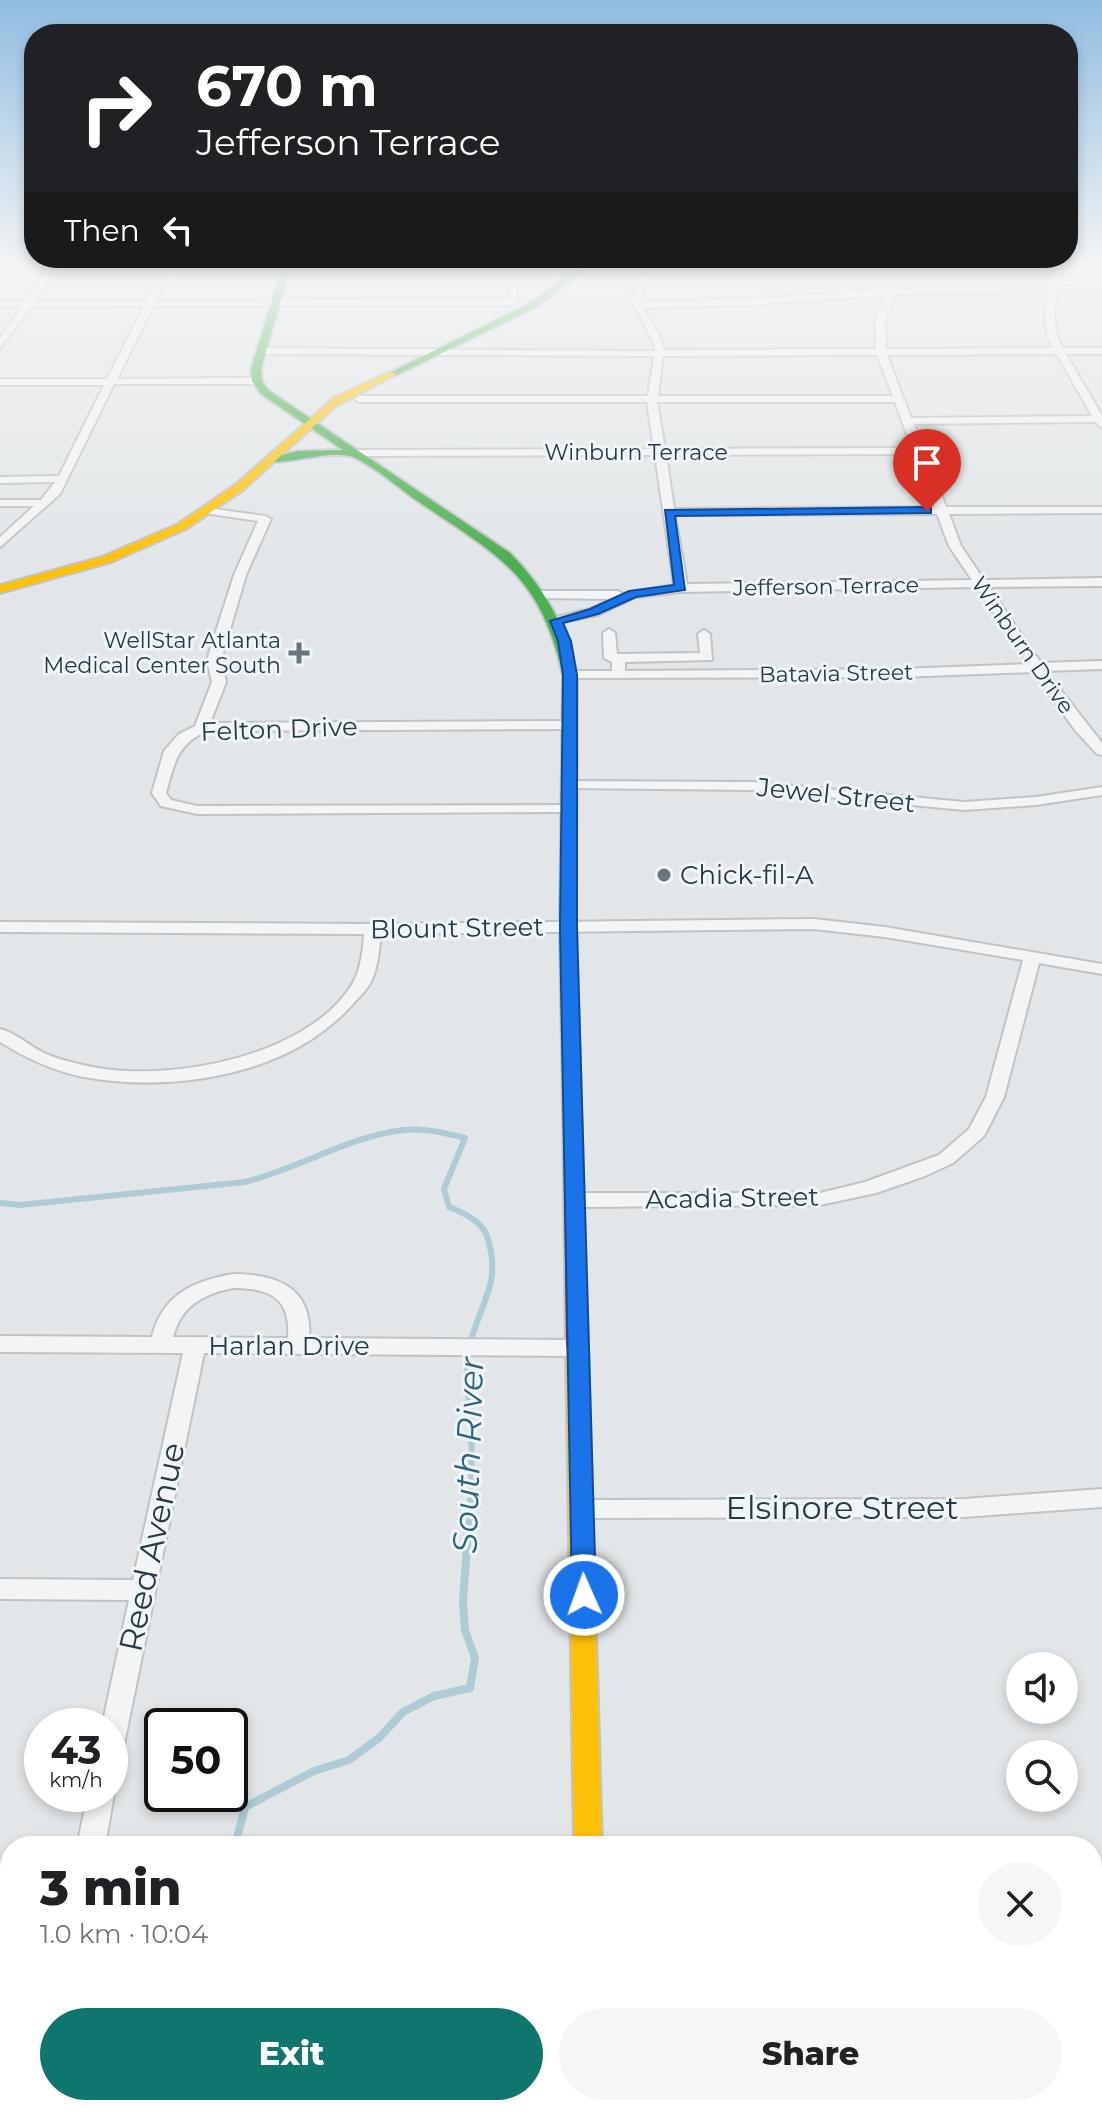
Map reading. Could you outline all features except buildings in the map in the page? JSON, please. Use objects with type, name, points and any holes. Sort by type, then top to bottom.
[{"type":"main road","points":[[258,363],[257,381],[264,392],[506,556],[527,575],[556,621],[564,641],[570,675],[568,927],[588,1836]]},
{"type":"main road","points":[[0,589],[84,568],[134,550],[176,530],[208,511],[311,424],[327,418],[356,395],[415,363]]},
{"type":"main road","points":[[257,381],[283,393],[307,398],[356,395],[430,363]]},
{"type":"main road","points":[[269,462],[298,454],[356,453]]},
{"type":"street","points":[[0,543],[45,503],[63,479],[122,363]]},
{"type":"street","points":[[658,363],[652,384],[652,400],[681,588]]},
{"type":"street","name":"Winburn Drive","points":[[885,363],[955,546],[1037,668],[1080,727],[1102,751]]},
{"type":"street","points":[[1065,363],[1101,421]]},
{"type":"street","points":[[0,382],[257,381]]},
{"type":"street","points":[[356,395],[401,400],[897,399]]},
{"type":"street","points":[[905,421],[1101,421]]},
{"type":"street","name":"Winburn Terrace","points":[[356,453],[917,451]]},
{"type":"street","points":[[0,480],[63,479]]},
{"type":"street","points":[[0,503],[45,503]]},
{"type":"street","points":[[669,512],[1102,510]]},
{"type":"street","points":[[201,728],[219,682],[214,661],[217,650],[240,575],[265,519],[208,511]]},
{"type":"street","points":[[0,525],[19,526]]},
{"type":"street","name":"Jefferson Terrace","points":[[556,621],[594,612],[633,594],[681,588],[1102,582]]},
{"type":"street","points":[[540,594],[590,597],[633,594]]},
{"type":"street","points":[[609,633],[611,658],[707,657],[704,634]]},
{"type":"street","points":[[618,658],[619,674]]},
{"type":"street","name":"Batavia Street","points":[[570,675],[1102,665]]},
{"type":"street","name":"Felton Drive","points":[[569,725],[201,728],[178,739],[173,745],[159,793],[166,803],[184,809],[570,809]]},
{"type":"street","name":"Jewel Street","points":[[569,785],[753,786],[964,806],[1036,801],[1102,791]]},
{"type":"street","name":"Blount Street","points":[[0,927],[373,929],[814,924],[885,932],[1102,969]]},
{"type":"street","points":[[0,1034],[16,1047],[50,1064],[92,1074],[136,1077],[187,1074],[233,1066],[276,1052],[302,1038],[342,1009],[361,985],[368,964],[373,929]]},
{"type":"street","name":"Acadia Street","points":[[575,1200],[820,1199],[869,1188],[946,1159],[977,1132],[995,1097],[1032,957]]},
{"type":"street","points":[[161,1346],[168,1319],[184,1299],[211,1286],[247,1281],[272,1286],[293,1302],[300,1328],[298,1346]]},
{"type":"street","name":"Harlan Drive","points":[[0,1344],[577,1348]]},
{"type":"street","name":"Reed Avenue","points":[[118,1708],[195,1346]]},
{"type":"street","name":"Elsinore Street","points":[[582,1509],[964,1508],[1102,1498]]},
{"type":"street","points":[[0,1589],[142,1590]]},
{"type":"street","points":[[93,1836],[98,1812]]},
{"type":"waterway","name":"South River","points":[[0,1203],[20,1205],[245,1182],[364,1139],[404,1130],[427,1130],[465,1138],[444,1189],[449,1207],[471,1218],[484,1230],[492,1268],[488,1294],[473,1333],[468,1357],[472,1454],[468,1532]]},
{"type":"waterway","name":"South River","points":[[238,1836],[245,1807],[314,1771],[349,1760],[379,1738],[403,1712],[434,1696],[470,1688],[475,1658],[465,1630],[463,1602],[468,1530]]},
{"type":"traffic: fast","points":[[258,363],[257,381],[264,392],[506,556],[530,581],[549,610],[562,641],[570,675],[568,927],[572,1106]]},
{"type":"traffic: fast","points":[[392,374],[415,363]]},
{"type":"traffic: fast","points":[[272,460],[298,454],[356,453]]},
{"type":"traffic: slow","points":[[0,589],[106,559],[182,526],[239,487],[338,399],[392,374]]},
{"type":"traffic: slow","points":[[577,1346],[588,1836]]},
{"type":"traffic: jam","points":[[572,1106],[577,1346]]},
{"type":"place","name":"WellStar Atlanta Medical Center South","points":[[299,653]]},
{"type":"place","name":"Chick-fil-A","points":[[664,875]]},
{"type":"route","points":[[584,1595],[568,927],[570,675],[564,641],[556,621],[577,618],[633,594],[681,588],[669,512],[927,511]]}]
